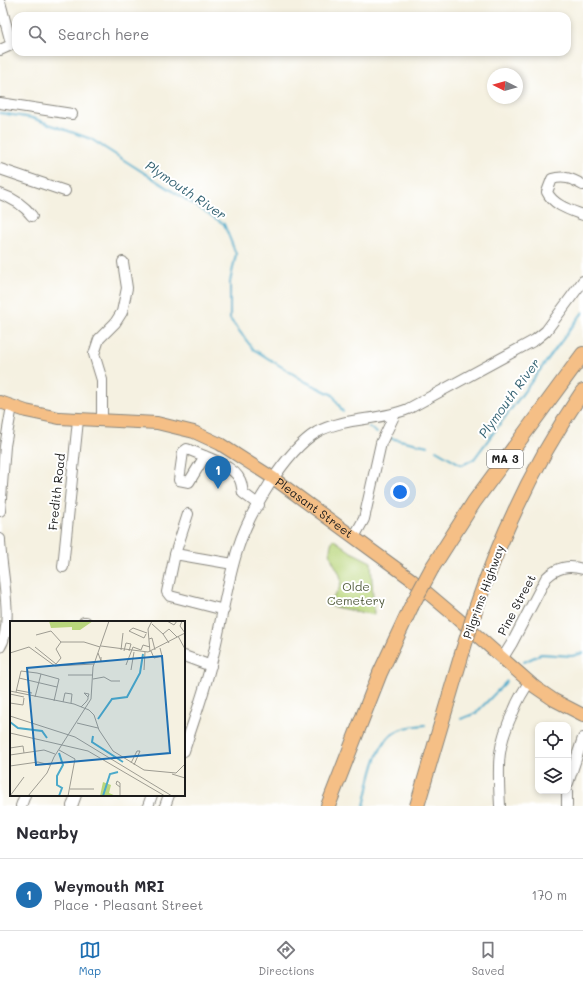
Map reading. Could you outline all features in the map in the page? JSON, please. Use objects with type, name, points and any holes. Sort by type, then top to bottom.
[{"type":"highway","name":"MA 3","points":[[328,806],[380,673],[410,607],[432,568],[474,502],[583,354]]},
{"type":"highway","name":"Pilgrims Highway","points":[[417,806],[476,608],[502,541],[523,495],[558,429],[583,391]]},
{"type":"main road","name":"Pleasant Street","points":[[0,402],[43,415],[78,420],[158,422],[194,432],[220,444],[274,478],[437,600],[529,683],[547,696],[583,715]]},
{"type":"street","points":[[0,2],[11,43],[9,46],[0,50]]},
{"type":"street","points":[[0,103],[72,114]]},
{"type":"street","points":[[0,169],[65,191]]},
{"type":"street","points":[[583,185],[566,177],[558,176],[552,179],[547,192],[550,198],[558,204],[583,216]]},
{"type":"street","points":[[0,194],[11,198],[28,210],[32,216]]},
{"type":"street","points":[[102,421],[102,380],[94,354],[99,339],[115,323],[122,312],[127,288],[123,262]]},
{"type":"street","points":[[185,748],[211,666],[238,547],[274,478],[294,452],[317,433],[342,423],[395,414],[540,337],[583,282]]},
{"type":"street","points":[[0,511],[5,446],[12,406]]},
{"type":"street","points":[[354,537],[364,519],[381,443],[395,414]]},
{"type":"street","name":"Fredith Road","points":[[63,567],[78,420]]},
{"type":"street","points":[[204,456],[234,472],[240,480],[243,493],[259,505]]},
{"type":"street","points":[[188,514],[175,554],[167,592],[170,596],[224,610]]},
{"type":"street","points":[[0,539],[7,624],[4,638],[0,647]]},
{"type":"street","points":[[175,554],[233,564]]},
{"type":"street","name":"Pine Street","points":[[502,659],[546,578],[555,571],[565,567],[583,569]]},
{"type":"street","points":[[185,656],[211,666]]},
{"type":"street","points":[[500,806],[498,768],[501,741],[521,694],[529,683]]},
{"type":"street","points":[[571,774],[583,738]]},
{"type":"street","points":[[567,794],[567,806]]},
{"type":"street","points":[[21,806],[25,796]]},
{"type":"street","points":[[72,806],[76,796]]},
{"type":"street","points":[[148,806],[152,796]]},
{"type":"street","points":[[165,806],[169,796]]},
{"type":"green space","name":"Olde Cemetery","points":[[333,539],[351,552],[371,562],[374,615],[325,605],[336,594],[341,578],[331,557],[330,549]]},
{"type":"waterway","name":"Plymouth River","points":[[0,113],[32,118],[91,139],[224,224],[236,254],[230,282],[230,319],[253,349],[306,382],[333,395],[343,412]]},
{"type":"waterway","name":"Plymouth River","points":[[436,450],[462,465],[474,459],[583,312]]},
{"type":"waterway","name":"Plymouth River","points":[[369,427],[377,433]]},
{"type":"waterway","name":"Plymouth River","points":[[390,438],[428,446]]},
{"type":"waterway","points":[[524,662],[541,654],[572,656],[583,653]]},
{"type":"waterway","points":[[461,719],[476,713],[507,681]]},
{"type":"waterway","points":[[364,806],[374,764],[378,754],[389,737],[400,729],[411,726],[425,725]]},
{"type":"place","name":"Weymouth MRI","points":[[218,489]]}]
